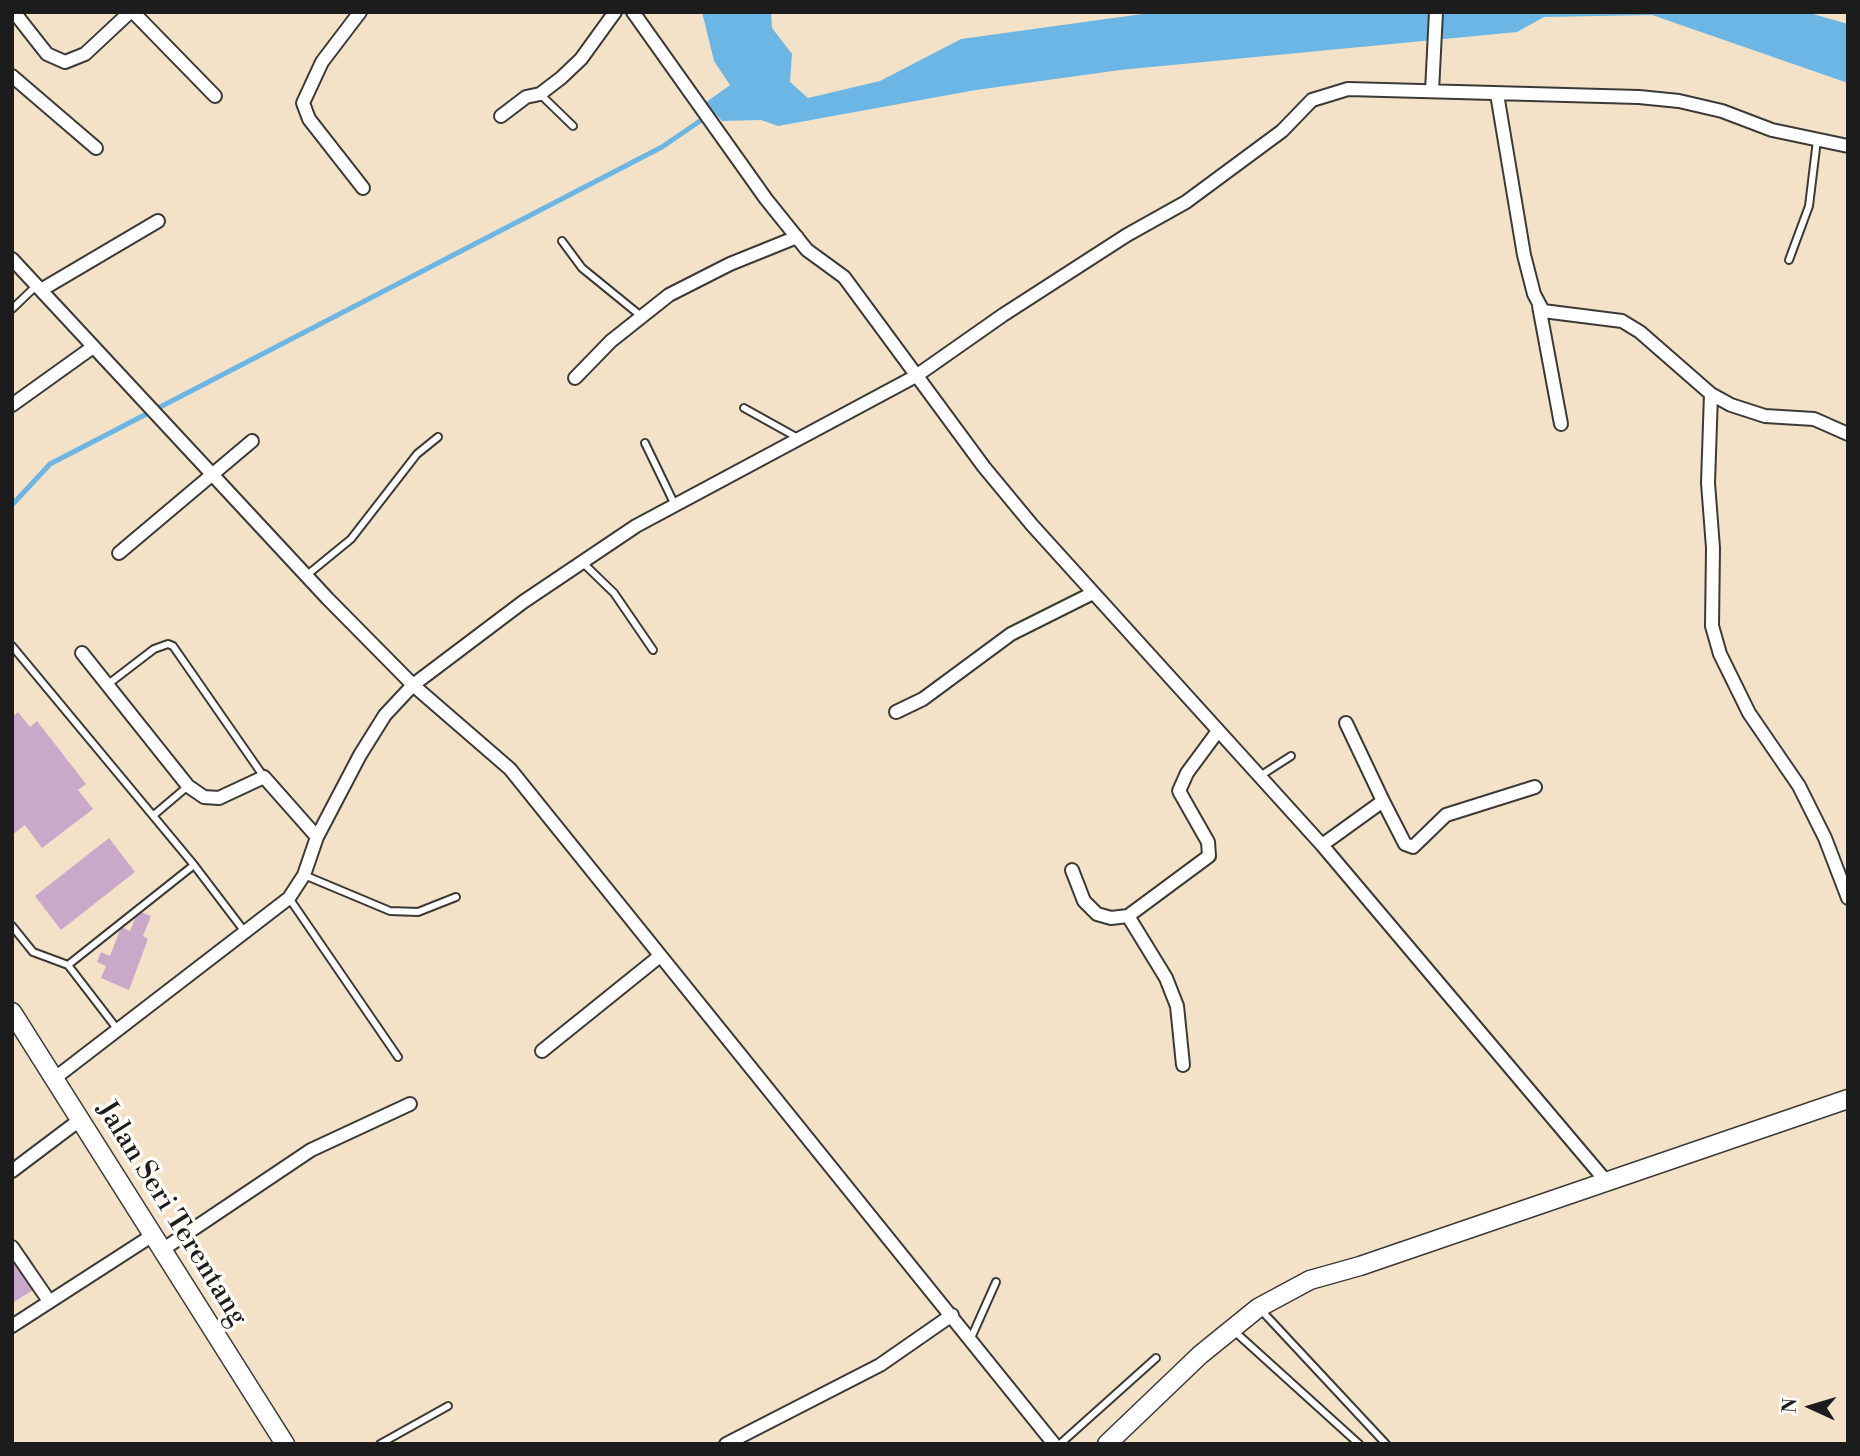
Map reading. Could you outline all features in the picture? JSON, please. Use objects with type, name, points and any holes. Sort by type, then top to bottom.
[{"type":"street","points":[[14,12],[47,54],[65,62],[85,54],[132,12],[215,96]]},
{"type":"street","points":[[360,12],[322,62],[303,103],[309,119],[363,188]]},
{"type":"street","points":[[501,116],[526,97],[540,94],[581,59],[615,12]]},
{"type":"street","points":[[633,12],[728,148],[807,250],[844,277],[984,467],[1093,593],[1322,845],[1605,1180]]},
{"type":"street","points":[[1432,90],[1436,12]]},
{"type":"street","points":[[12,76],[96,148]]},
{"type":"street","points":[[55,1078],[247,934],[289,898],[304,875],[317,837],[385,715],[413,685],[523,601],[674,503],[916,376],[1003,315],[1232,170],[1282,131],[1312,100],[1349,89],[1679,101],[1722,111],[1772,130],[1848,146]]},
{"type":"street","points":[[1497,94],[1517,216],[1539,306],[1561,424]]},
{"type":"street","points":[[39,288],[158,221]]},
{"type":"street","points":[[575,378],[611,341],[669,295],[797,237]]},
{"type":"street","points":[[13,261],[413,685],[510,769],[1057,1444]]},
{"type":"street","points":[[1539,306],[1544,312],[1622,321],[1655,345],[1711,394],[1756,414],[1814,419],[1848,434]]},
{"type":"street","points":[[12,405],[93,347]]},
{"type":"street","points":[[1711,394],[1707,483],[1713,548],[1712,626],[1720,654],[1749,713],[1799,786],[1820,828],[1848,898]]},
{"type":"street","points":[[119,553],[252,441]]},
{"type":"street","points":[[896,712],[923,699],[1011,634],[1093,593]]},
{"type":"street","points":[[82,653],[188,786],[204,797],[219,798],[264,777],[317,837]]},
{"type":"street","points":[[1346,723],[1405,844],[1413,847],[1446,815],[1535,787]]},
{"type":"street","points":[[1072,870],[1084,901],[1097,914],[1111,918],[1128,916],[1209,856],[1208,842],[1180,790],[1181,783],[1218,731]]},
{"type":"street","points":[[1322,845],[1383,801]]},
{"type":"street","points":[[1128,916],[1166,978],[1177,1006],[1183,1065]]},
{"type":"street","points":[[542,1051],[660,956]]},
{"type":"street","name":"Jalan Seri Terentang","points":[[12,1012],[285,1444]]},
{"type":"street","points":[[1107,1444],[1200,1355],[1258,1308],[1310,1280],[1848,1099]]},
{"type":"street","points":[[12,1325],[48,1301],[158,1243],[311,1150],[410,1104]]},
{"type":"street","points":[[12,1171],[80,1119]]},
{"type":"street","points":[[12,1247],[48,1301]]},
{"type":"street","points":[[726,1444],[880,1364],[952,1315]]},
{"type":"lane","points":[[540,94],[573,126]]},
{"type":"lane","points":[[1789,260],[1809,206],[1817,140]]},
{"type":"lane","points":[[562,241],[582,268],[641,316]]},
{"type":"lane","points":[[12,309],[39,288]]},
{"type":"lane","points":[[744,408],[798,438]]},
{"type":"lane","points":[[307,575],[351,539],[417,454],[438,437]]},
{"type":"lane","points":[[645,443],[674,503]]},
{"type":"lane","points":[[583,563],[614,593],[653,650]]},
{"type":"lane","points":[[107,685],[154,649],[168,644],[173,646],[264,777]]},
{"type":"lane","points":[[12,646],[155,814],[247,934]]},
{"type":"lane","points":[[1258,777],[1291,756]]},
{"type":"lane","points":[[155,814],[188,786]]},
{"type":"lane","points":[[68,965],[194,865]]},
{"type":"lane","points":[[304,875],[390,911],[418,912],[456,897]]},
{"type":"lane","points":[[289,898],[398,1057]]},
{"type":"lane","points":[[12,926],[33,952],[68,965],[118,1030]]},
{"type":"lane","points":[[971,1338],[996,1282]]},
{"type":"lane","points":[[1258,1308],[1386,1444]]},
{"type":"lane","points":[[1233,1330],[1359,1444]]},
{"type":"lane","points":[[1057,1444],[1156,1358]]},
{"type":"lane","points":[[380,1444],[448,1406]]},
{"type":"water","points":[[702,12],[771,12],[772,28],[792,54],[790,82],[808,98],[880,81],[961,39],[1157,12],[1806,12],[1848,24],[1848,83],[1652,15],[1544,17],[1517,32],[1120,70],[976,90],[778,126],[761,120],[722,121],[705,103],[730,85],[714,61]]},
{"type":"building","points":[[18,712],[30,727],[37,721],[86,784],[78,790],[93,809],[42,848],[25,825],[12,835],[12,717]]},
{"type":"building","points":[[109,838],[135,872],[61,930],[35,896]]},
{"type":"building","points":[[138,911],[151,916],[143,936],[148,939],[129,990],[101,978],[106,966],[97,962],[101,952],[110,956],[121,927],[130,931]]},
{"type":"building","points":[[12,1250],[18,1259],[27,1254],[33,1263],[24,1269],[35,1289],[12,1303]]},
{"type":"waterway","points":[[12,505],[50,464],[662,147],[719,108]]}]
